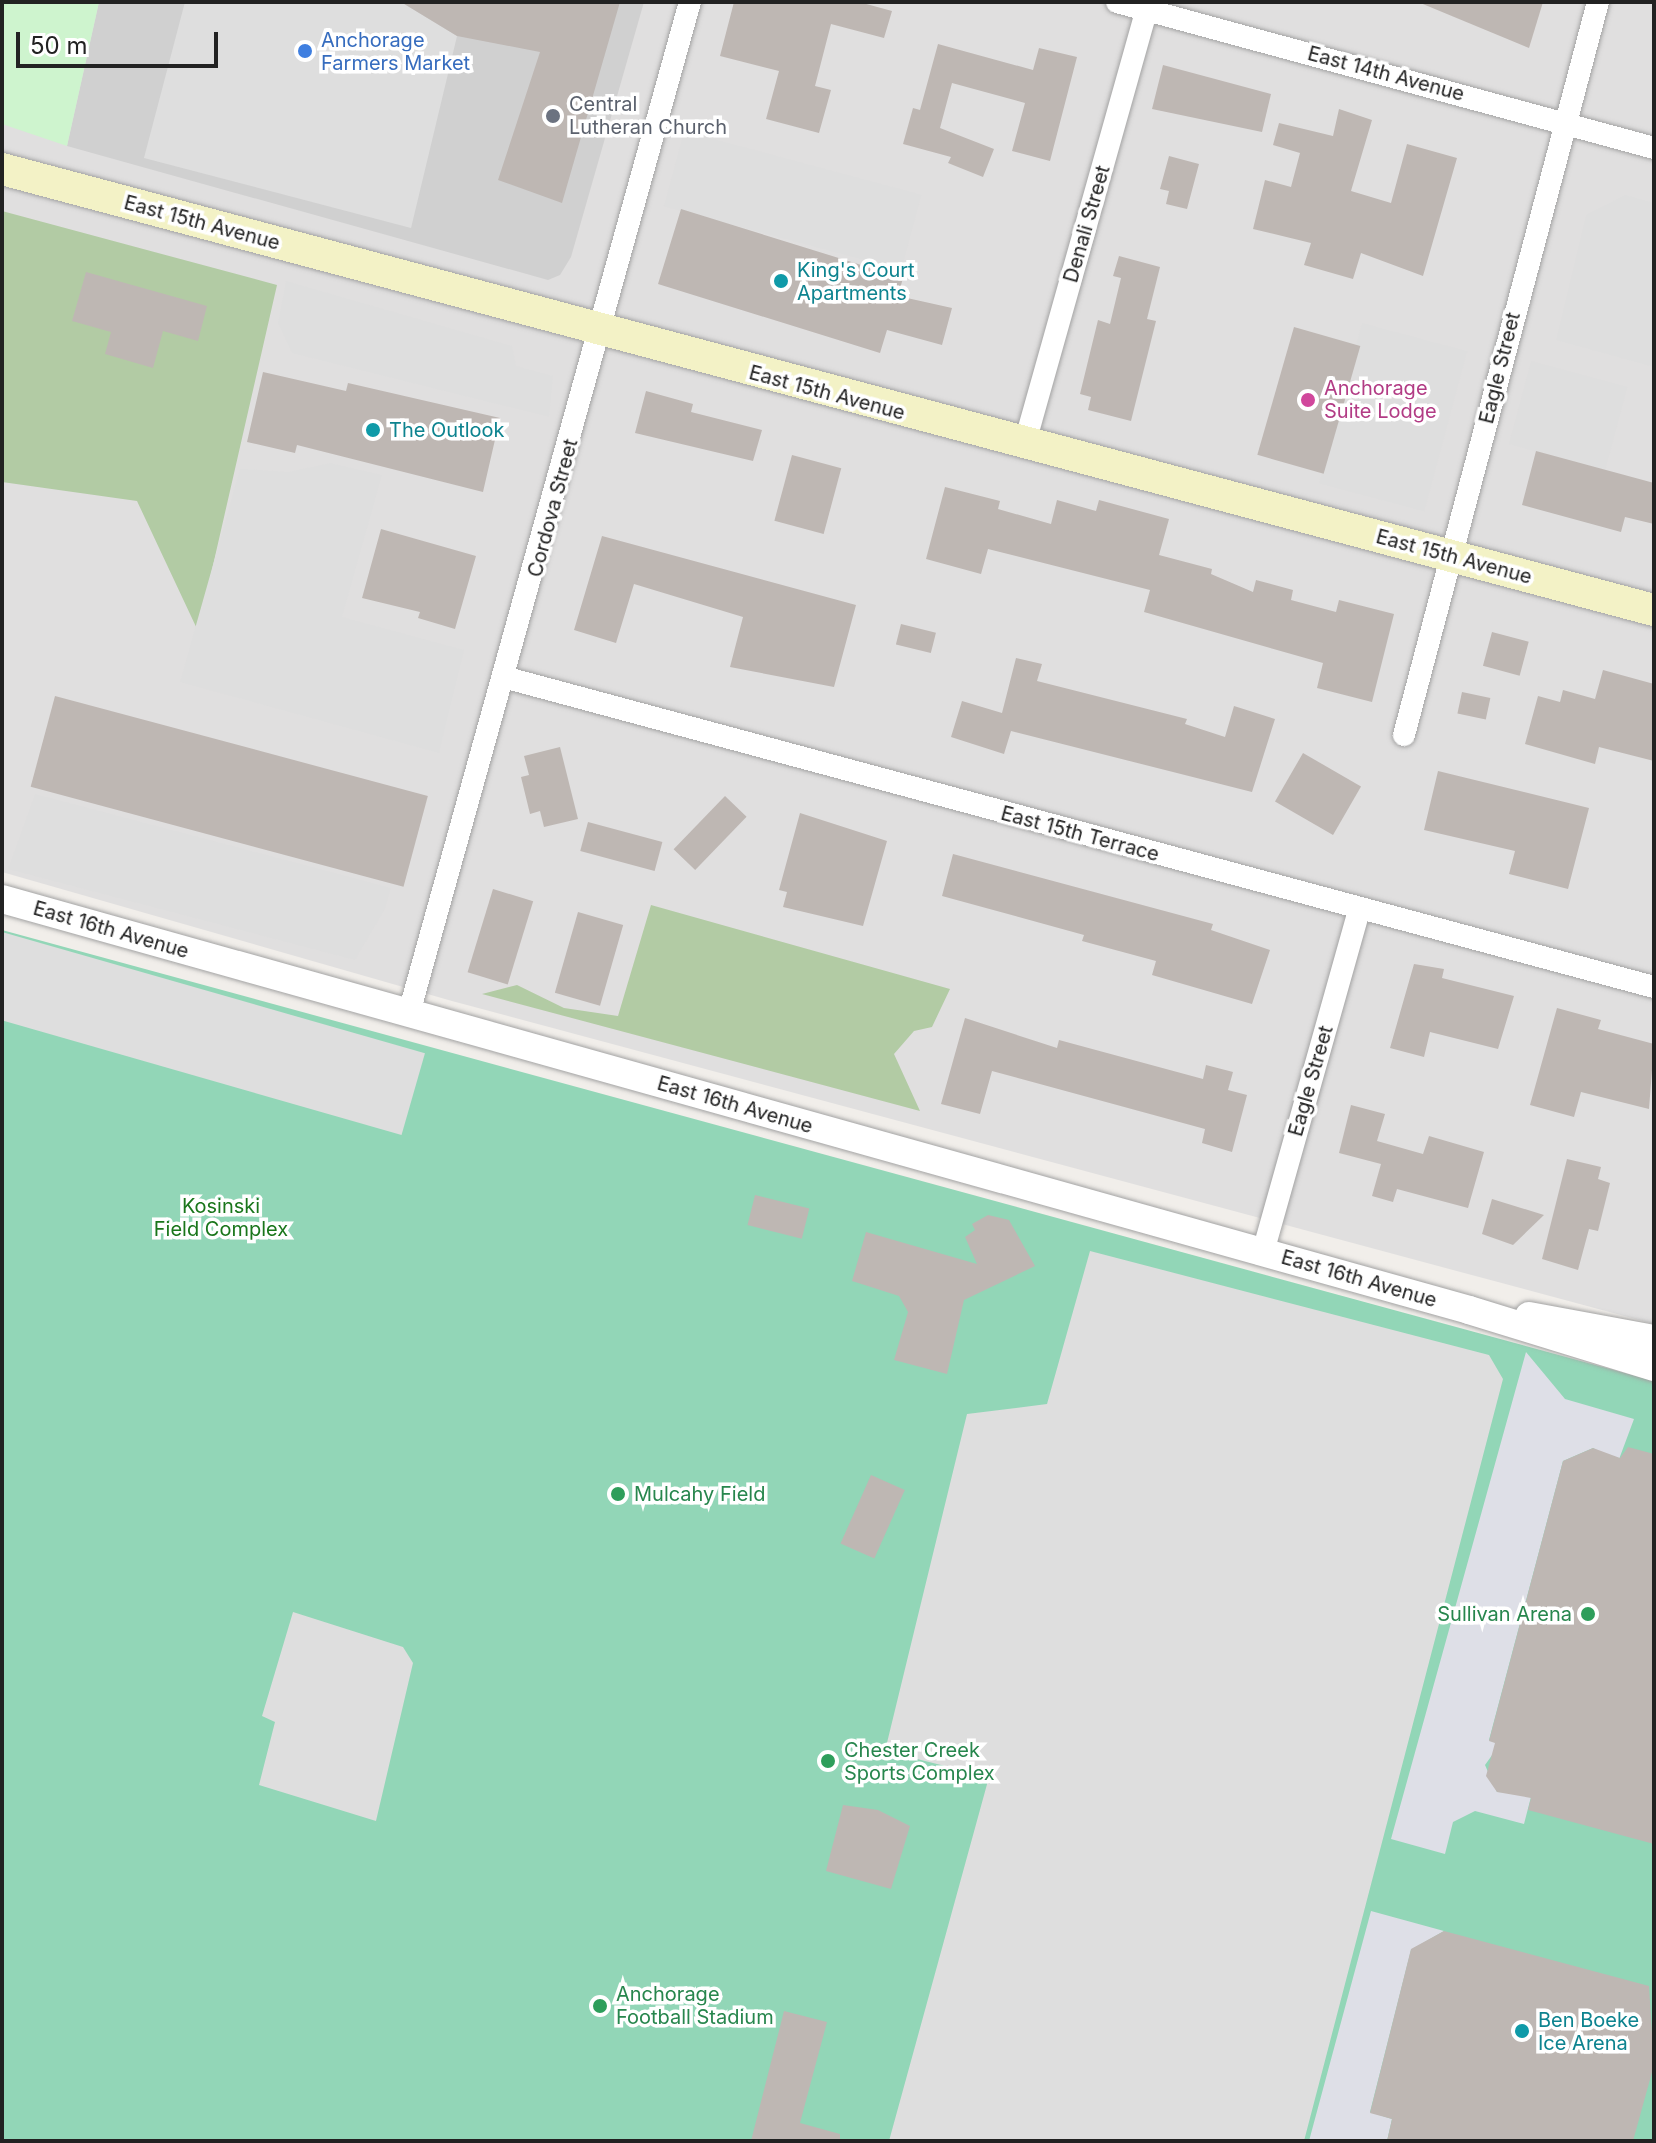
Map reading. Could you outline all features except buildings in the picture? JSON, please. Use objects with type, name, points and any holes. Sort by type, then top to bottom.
[{"type":"main road","name":"East 15th Avenue","points":[[2,169],[1024,446],[1654,610]]},
{"type":"street","name":"Cordova Street","points":[[409,1013],[507,678],[690,2]]},
{"type":"street","name":"East 14th Avenue","points":[[1117,2],[1148,6],[1654,148]]},
{"type":"street","name":"Eagle Street","points":[[1404,735],[1563,122],[1598,2]]},
{"type":"street","name":"Denali Street","points":[[1024,446],[1148,6]]},
{"type":"street","name":"East 15th Terrace","points":[[507,678],[1654,987]]},
{"type":"street","name":"East 16th Avenue","points":[[2,899],[1469,1310],[1654,1367]]},
{"type":"street","name":"Eagle Street","points":[[1263,1252],[1359,910]]},
{"type":"street","name":"East 16th Avenue","points":[[1469,1310],[1600,1324],[1654,1339]]},
{"type":"shaded area","points":[[2,2],[1654,2],[1654,1324],[452,1001],[2,872]]},
{"type":"shaded area","points":[[99,2],[644,2],[571,257],[560,275],[548,280],[67,146]]},
{"type":"shaded area","points":[[185,2],[401,2],[457,36],[411,228],[144,158]]},
{"type":"shaded area","points":[[684,131],[922,195],[901,270],[664,206]]},
{"type":"shaded area","points":[[1625,195],[1654,203],[1654,367],[1556,340],[1586,215]]},
{"type":"shaded area","points":[[286,281],[512,346],[516,366],[553,376],[549,417],[292,353],[278,323]]},
{"type":"shaded area","points":[[1362,323],[1467,351],[1424,512],[1319,483]]},
{"type":"shaded area","points":[[1531,361],[1628,387],[1605,470],[1509,444]]},
{"type":"shaded area","points":[[330,463],[382,475],[342,617],[464,650],[439,753],[180,682],[240,469],[289,472]]},
{"type":"shaded area","points":[[35,794],[391,888],[385,909],[355,960],[8,869]]},
{"type":"shaded area","points":[[2,932],[425,1053],[402,1135],[2,1020]]},
{"type":"shaded area","points":[[1090,1251],[1489,1355],[1503,1379],[1304,2141],[889,2141],[989,1777],[885,1751],[967,1414],[1047,1404]]},
{"type":"shaded area","points":[[1526,1352],[1565,1399],[1634,1419],[1618,1462],[1593,1448],[1563,1461],[1489,1740],[1500,1744],[1485,1765],[1497,1792],[1532,1793],[1524,1824],[1475,1811],[1453,1822],[1445,1854],[1391,1839]]},
{"type":"shaded area","points":[[293,1612],[403,1647],[413,1663],[376,1821],[259,1785],[275,1722],[262,1716]]},
{"type":"shaded area","points":[[1371,1911],[1444,1931],[1411,1950],[1370,2112],[1392,2119],[1387,2141],[1309,2141]]},
{"type":"green space","points":[[2,2],[99,2],[67,146],[2,124]]},
{"type":"green space","points":[[2,211],[277,285],[198,631],[137,501],[2,482]]},
{"type":"green space","points":[[651,905],[950,989],[932,1027],[914,1031],[894,1054],[920,1111],[482,994],[517,985],[564,1008],[618,1016]]},
{"type":"green space","name":"Chester Creek Sports Complex","points":[[2,930],[1654,1381],[1654,2141],[2,2141]]},
{"type":"place","name":"Anchorage Farmers Market","points":[[305,51]]},
{"type":"place","name":"Central Lutheran Church","points":[[553,116]]},
{"type":"place","name":"King's Court Apartments","points":[[781,281]]},
{"type":"place","name":"Anchorage Suite Lodge","points":[[1308,400]]},
{"type":"place","name":"The Outlook","points":[[373,430]]},
{"type":"place","name":"Mulcahy Field","points":[[618,1494]]},
{"type":"place","name":"Sullivan Arena","points":[[1588,1614]]},
{"type":"place","name":"Chester Creek Sports Complex","points":[[828,1761]]},
{"type":"place","name":"Anchorage Football Stadium","points":[[600,2006]]},
{"type":"place","name":"Ben Boeke Ice Arena","points":[[1522,2031]]},
{"type":"park label","name":"Kosinski Field Complex","points":[[221,1218]]}]
